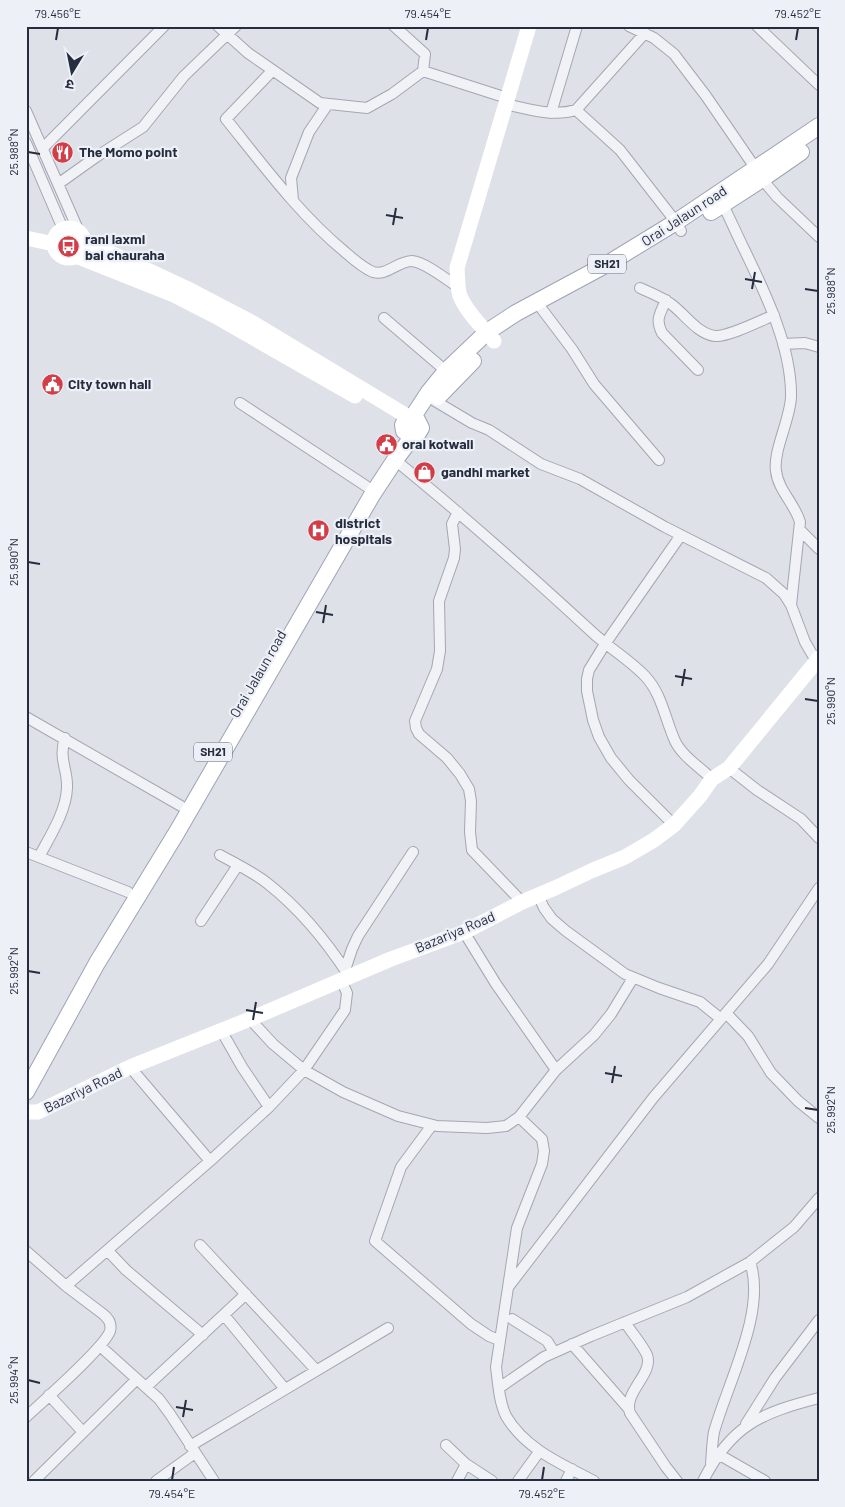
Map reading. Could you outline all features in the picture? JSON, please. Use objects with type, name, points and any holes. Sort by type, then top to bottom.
[{"type":"main road","name":"Orai Jalaun road","points":[[759,174],[819,126]]},
{"type":"main road","name":"Orai Jalaun road","points":[[410,425],[435,400],[491,336],[679,227],[759,174],[819,139]]},
{"type":"main road","name":"Orai Jalaun road","points":[[26,1075],[128,892],[230,724],[366,486],[410,425],[429,392],[446,370],[491,336],[516,313],[612,266]]},
{"type":"main road","points":[[26,1092],[107,946],[177,832],[372,495],[395,460],[410,425]]},
{"type":"street","points":[[43,148],[164,26]]},
{"type":"street","points":[[218,26],[248,53],[320,103],[367,108],[392,94],[423,71],[425,54],[394,26]]},
{"type":"street","points":[[58,184],[96,157],[143,128],[184,76],[236,26]]},
{"type":"street","points":[[491,336],[466,306],[458,287],[457,268],[529,26]]},
{"type":"street","points":[[551,113],[577,26]]},
{"type":"street","points":[[629,26],[654,38],[674,54],[777,197],[819,237]]},
{"type":"street","points":[[757,26],[819,85]]},
{"type":"street","points":[[423,71],[506,101],[551,113],[565,113],[576,110],[645,33]]},
{"type":"street","points":[[272,71],[226,119],[293,201],[328,238],[369,270],[383,272],[404,262],[413,261],[424,265],[458,287]]},
{"type":"street","points":[[293,201],[291,178],[309,132],[328,104]]},
{"type":"street","points":[[576,110],[620,150],[679,227]]},
{"type":"street","points":[[26,111],[82,237],[82,249],[76,256],[72,258],[57,253],[54,244],[56,235],[63,229],[73,229],[82,237],[253,322],[410,425]]},
{"type":"street","points":[[26,143],[63,229]]},
{"type":"street","points":[[720,200],[769,300],[783,344],[790,381],[791,398],[788,418],[776,461],[776,471],[779,482],[798,514],[800,530],[791,605]]},
{"type":"street","points":[[26,238],[54,244]]},
{"type":"street","points":[[76,256],[174,295],[410,425]]},
{"type":"street","points":[[640,288],[666,300],[696,327],[715,336],[774,316]]},
{"type":"street","points":[[666,300],[657,321],[658,327],[662,334],[698,370]]},
{"type":"street","points":[[541,308],[572,349],[594,384],[659,460]]},
{"type":"street","points":[[384,318],[446,370]]},
{"type":"street","points":[[783,344],[805,344],[819,347]]},
{"type":"street","points":[[435,400],[472,423],[489,430],[541,464],[580,479],[681,535],[766,578],[784,594],[791,605],[805,642],[818,660]]},
{"type":"street","points":[[240,403],[366,486]]},
{"type":"street","points":[[395,460],[534,578],[605,644],[644,674],[657,692],[676,743],[712,779]]},
{"type":"street","points":[[458,512],[452,524],[455,548],[454,558],[439,601],[440,650],[437,669],[415,721],[416,728],[419,734],[447,758],[460,774],[469,790],[472,850],[522,902]]},
{"type":"street","points":[[800,530],[819,549]]},
{"type":"street","points":[[674,825],[629,780],[611,758],[598,737],[593,720],[587,679],[589,670],[605,644],[681,535]]},
{"type":"street","name":"Bazariya Road","points":[[26,1112],[38,1112],[130,1067],[250,1018],[345,975],[464,932],[522,902],[591,870],[625,857],[654,840],[674,825],[700,796],[712,779],[729,768],[818,660]]},
{"type":"street","points":[[26,717],[181,806]]},
{"type":"street","points":[[40,857],[65,802],[67,788],[61,749],[65,738]]},
{"type":"street","points":[[729,768],[757,790],[801,819],[819,838]]},
{"type":"street","points":[[26,852],[128,892]]},
{"type":"street","points":[[66,1286],[210,1161],[269,1107],[304,1070],[345,1010],[347,993],[345,975],[352,949],[358,936],[412,852]]},
{"type":"street","points":[[220,855],[265,881],[282,894],[318,934],[345,975]]},
{"type":"street","points":[[201,921],[238,865]]},
{"type":"street","points":[[509,1286],[653,1098],[768,964],[819,888]]},
{"type":"street","points":[[538,895],[552,919],[633,978],[700,1002],[724,1016],[748,1036],[771,1073],[798,1101],[819,1118]]},
{"type":"street","points":[[464,932],[496,984],[556,1070]]},
{"type":"street","points":[[250,1018],[273,1044],[304,1070],[343,1092],[398,1116],[432,1125],[487,1128],[506,1126],[519,1117],[556,1070],[594,1035],[611,1014],[633,978]]},
{"type":"street","points":[[221,1030],[242,1068],[269,1107]]},
{"type":"street","points":[[130,1067],[210,1161]]},
{"type":"street","points":[[519,1117],[542,1139],[544,1151],[542,1164],[517,1228],[499,1340],[496,1367],[498,1388],[505,1414],[520,1434],[539,1452],[594,1481]]},
{"type":"street","points":[[432,1125],[401,1167],[375,1240],[470,1324],[499,1340]]},
{"type":"street","points":[[498,1388],[544,1357],[687,1297],[750,1262],[794,1227],[819,1198]]},
{"type":"street","points":[[200,1245],[316,1370]]},
{"type":"street","points":[[26,1250],[66,1286],[108,1319],[110,1331],[100,1346],[26,1417]]},
{"type":"street","points":[[108,1251],[126,1270],[203,1335]]},
{"type":"street","points":[[712,1463],[714,1433],[754,1308],[754,1275],[750,1262]]},
{"type":"street","points":[[146,1388],[246,1294]]},
{"type":"street","points":[[224,1315],[285,1389]]},
{"type":"street","points":[[512,1319],[547,1341],[554,1352]]},
{"type":"street","points":[[746,1426],[775,1378],[819,1320]]},
{"type":"street","points":[[624,1322],[647,1354],[648,1361],[628,1408]]},
{"type":"street","points":[[156,1481],[192,1449],[285,1389],[388,1328]]},
{"type":"street","points":[[572,1344],[628,1408],[666,1467],[678,1481]]},
{"type":"street","points":[[100,1346],[159,1399],[214,1481]]},
{"type":"street","points":[[36,1480],[138,1379]]},
{"type":"street","points":[[49,1395],[83,1432]]},
{"type":"street","points":[[702,1481],[722,1448],[746,1426],[771,1412],[819,1398]]},
{"type":"street","points":[[446,1445],[466,1464],[492,1481]]},
{"type":"street","points":[[518,1481],[539,1452]]},
{"type":"street","points":[[718,1454],[765,1481]]},
{"type":"street","points":[[457,1481],[466,1464]]},
{"type":"street","points":[[566,1481],[572,1469]]},
{"type":"place","name":"The Momo point","points":[[63,152]]},
{"type":"place","name":"rani laxmi bai chauraha","points":[[69,247]]},
{"type":"place","name":"City town hall","points":[[52,384]]},
{"type":"place","name":"orai kotwali","points":[[386,444]]},
{"type":"place","name":"gandhi market","points":[[425,472]]},
{"type":"place","name":"district hospitals","points":[[319,531]]}]
